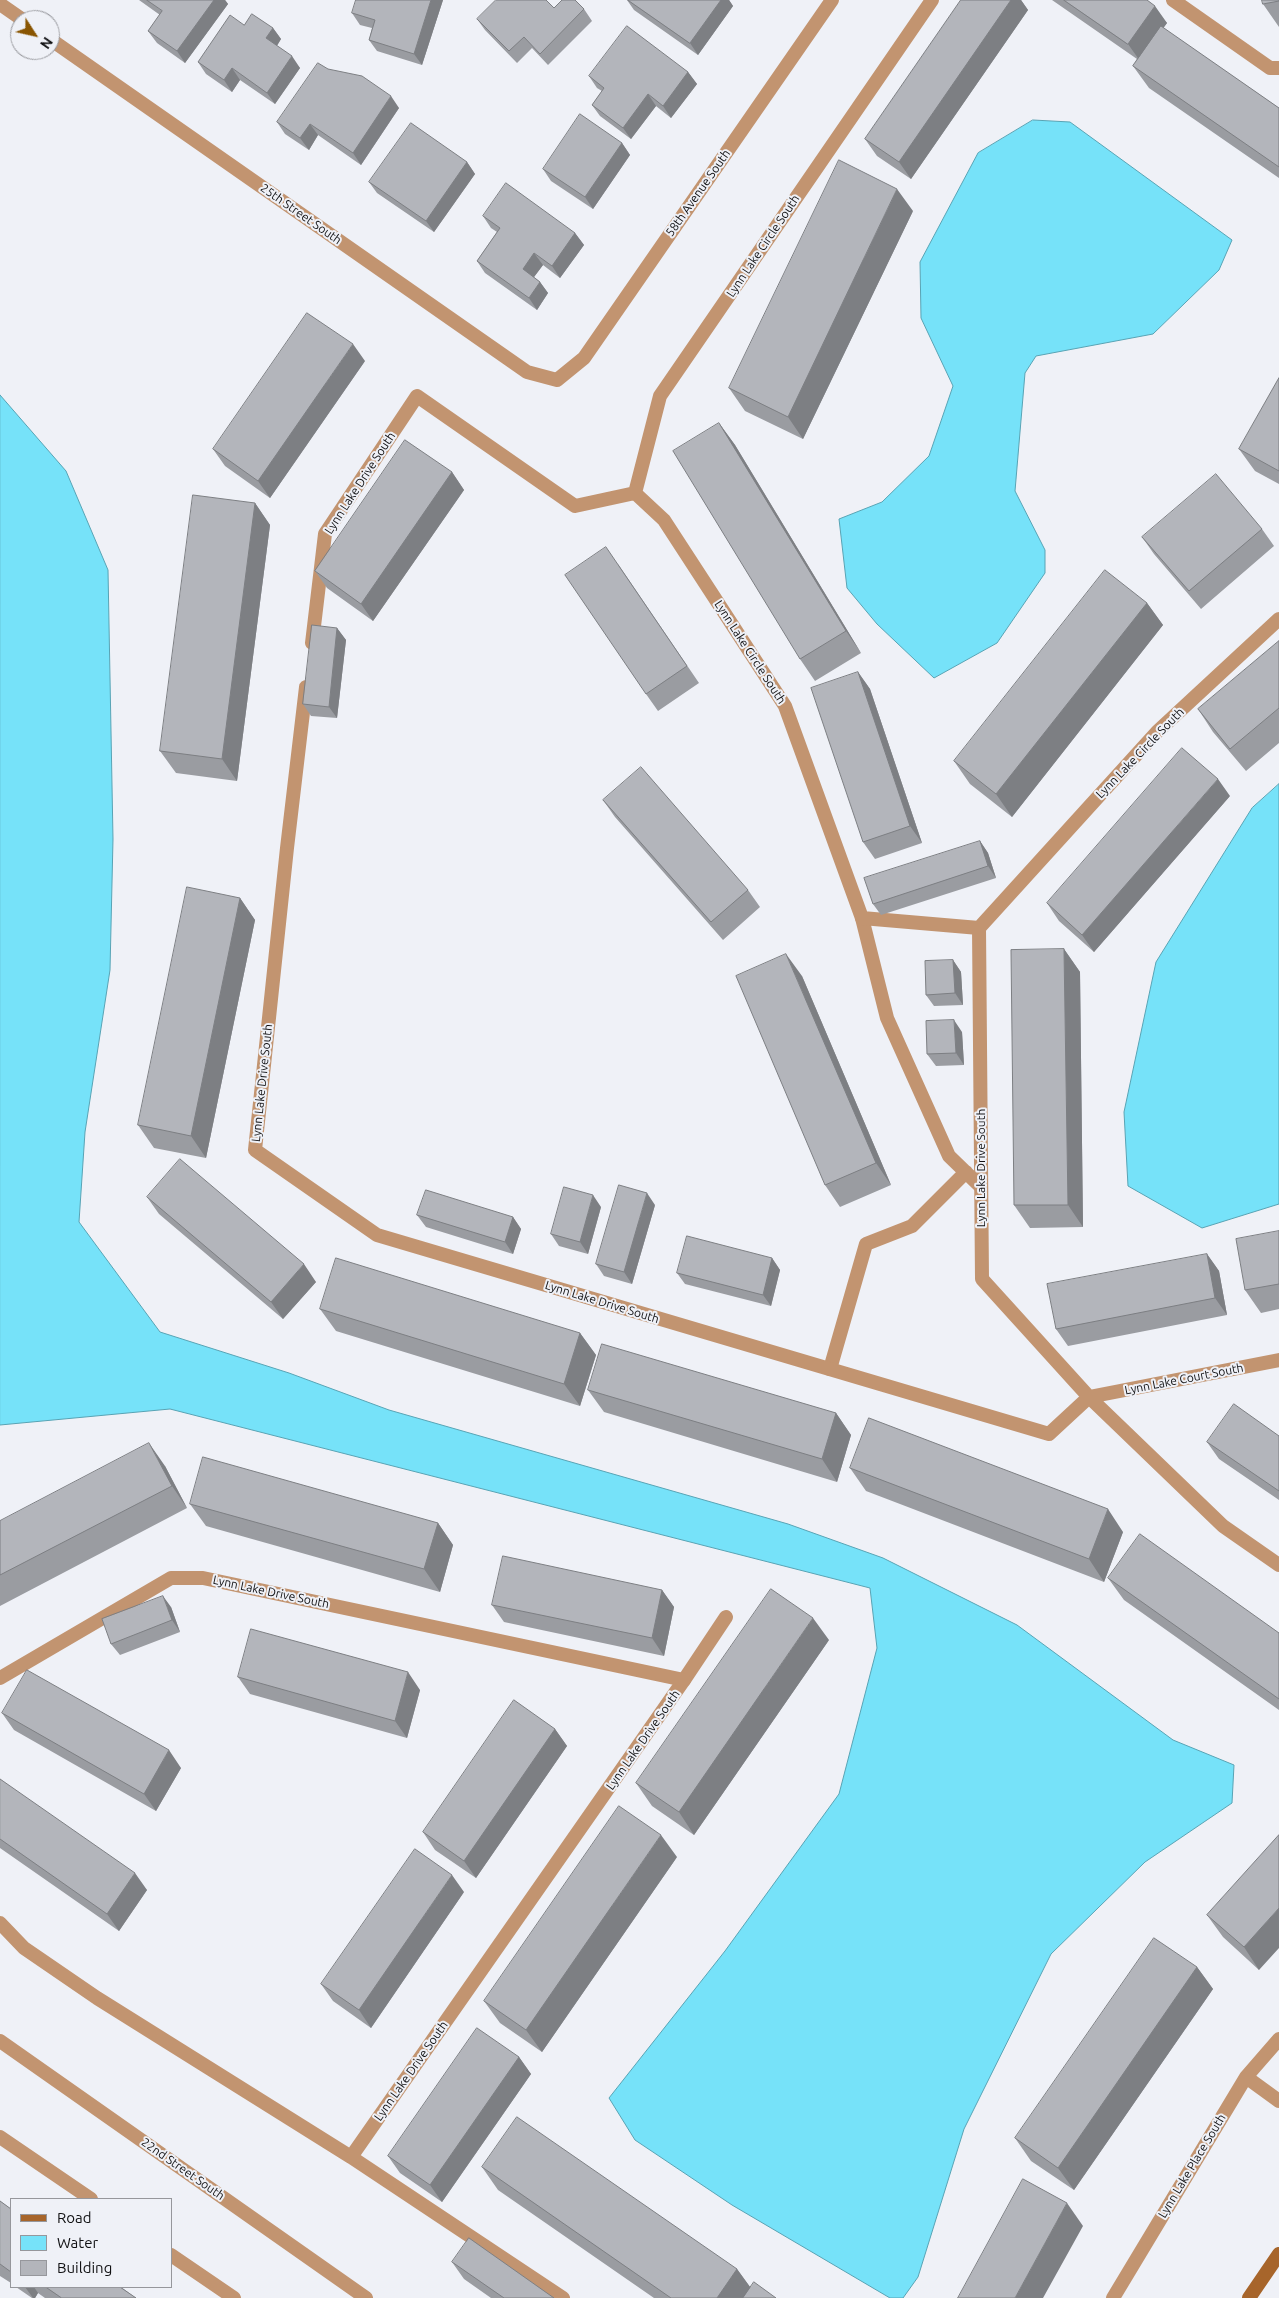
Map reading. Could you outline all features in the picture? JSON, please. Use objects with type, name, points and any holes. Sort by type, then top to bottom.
[{"type":"main road","points":[[1249,2298],[1279,2254]]},
{"type":"street","name":"58th Avenue South","points":[[557,380],[584,358],[832,0]]},
{"type":"street","name":"Lynn Lake Circle South","points":[[932,0],[660,396],[635,493],[664,520],[785,706],[862,918],[887,1018],[949,1156],[981,1187]]},
{"type":"street","points":[[1173,0],[1270,68],[1279,68]]},
{"type":"street","name":"25th Street South","points":[[60,46],[527,372],[557,380]]},
{"type":"street","name":"Lynn Lake Drive South","points":[[635,493],[575,506],[417,396],[325,534],[287,848],[256,1150],[378,1235],[830,1370],[1049,1434],[1089,1397]]},
{"type":"street","name":"Lynn Lake Circle South","points":[[979,928],[1157,732],[1279,619]]},
{"type":"street","points":[[862,918],[979,928]]},
{"type":"street","name":"Lynn Lake Drive South","points":[[979,928],[982,1278],[1089,1397],[1223,1526],[1279,1565]]},
{"type":"street","points":[[830,1370],[866,1244],[912,1226],[966,1172]]},
{"type":"street","name":"Lynn Lake Court South","points":[[1089,1397],[1279,1360]]},
{"type":"street","name":"Lynn Lake Drive South","points":[[0,1678],[171,1578],[203,1578],[684,1680],[351,2157]]},
{"type":"street","points":[[684,1680],[726,1617]]},
{"type":"street","points":[[0,1923],[24,1948],[97,1998],[351,2157],[564,2298]]},
{"type":"street","name":"Lynn Lake Place South","points":[[1113,2298],[1246,2077],[1279,2039]]},
{"type":"street","name":"22nd Street South","points":[[0,2041],[366,2298]]},
{"type":"street","points":[[1246,2077],[1279,2101]]},
{"type":"street","points":[[0,2137],[90,2198]]},
{"type":"street","points":[[172,2256],[234,2298]]},
{"type":"water","points":[[1033,120],[1070,122],[1232,240],[1219,270],[1153,334],[1036,356],[1025,373],[1015,491],[1045,550],[1045,573],[997,643],[934,678],[877,624],[847,588],[839,519],[882,502],[929,456],[953,386],[921,318],[920,262],[978,153]]},
{"type":"water","points":[[0,395],[66,471],[108,570],[113,839],[110,970],[85,1132],[79,1222],[160,1332],[289,1373],[389,1410],[788,1524],[883,1558],[1017,1625],[1173,1740],[1234,1765],[1232,1803],[1145,1862],[1051,1954],[964,2129],[918,2277],[903,2298],[890,2298],[732,2205],[635,2140],[609,2098],[725,1951],[839,1794],[877,1648],[870,1588],[170,1409],[0,1425]]},
{"type":"water","points":[[1279,784],[1279,1204],[1202,1228],[1128,1186],[1124,1112],[1156,962],[1252,808]]},
{"type":"building","points":[[147,0],[214,0],[177,51],[148,31],[162,11]]},
{"type":"building","points":[[356,0],[431,0],[414,54],[369,40],[375,20],[352,13]]},
{"type":"building","points":[[496,0],[546,0],[554,8],[562,0],[575,0],[584,9],[540,54],[524,37],[509,51],[477,19]]},
{"type":"building","points":[[628,0],[721,0],[690,43]]},
{"type":"building","points":[[961,0],[1011,0],[899,162],[865,139]]},
{"type":"building","points":[[1064,0],[1147,0],[1155,6],[1128,44]]},
{"type":"building","points":[[1262,0],[1279,0],[1279,1],[1263,4]]},
{"type":"building","points":[[252,14],[273,28],[266,38],[292,56],[267,93],[232,68],[224,80],[198,62],[230,15],[244,25]]},
{"type":"building","points":[[627,26],[688,72],[663,106],[648,94],[623,128],[592,105],[604,88],[589,76]]},
{"type":"building","points":[[1161,26],[1279,108],[1279,167],[1133,66]]},
{"type":"building","points":[[318,63],[328,69],[362,76],[391,96],[353,153],[310,124],[300,138],[277,122]]},
{"type":"building","points":[[580,114],[622,143],[585,197],[543,169]]},
{"type":"building","points":[[411,123],[467,162],[426,221],[369,182]]},
{"type":"building","points":[[839,160],[897,189],[788,417],[729,388]]},
{"type":"building","points":[[506,183],[575,233],[552,266],[534,253],[523,269],[540,282],[529,298],[477,261],[500,228],[483,216]]},
{"type":"building","points":[[307,313],[353,344],[258,481],[213,449]]},
{"type":"building","points":[[1279,378],[1279,471],[1239,449]]},
{"type":"building","points":[[719,423],[846,631],[800,659],[673,451]]},
{"type":"building","points":[[405,440],[452,472],[361,604],[315,571]]},
{"type":"building","points":[[1216,474],[1262,529],[1189,591],[1142,537]]},
{"type":"building","points":[[193,495],[255,503],[222,759],[160,751]]},
{"type":"building","points":[[606,547],[687,666],[646,694],[565,575]]},
{"type":"building","points":[[1105,570],[1147,603],[996,794],[954,761]]},
{"type":"building","points":[[312,625],[337,628],[329,707],[303,704]]},
{"type":"building","points":[[1279,641],[1279,708],[1230,749],[1198,709]]},
{"type":"building","points":[[858,672],[910,826],[863,842],[811,688]]},
{"type":"building","points":[[1182,748],[1218,779],[1082,935],[1047,903]]},
{"type":"building","points":[[641,767],[748,890],[711,922],[603,800]]},
{"type":"building","points":[[980,841],[988,866],[873,904],[864,878]]},
{"type":"building","points":[[187,887],[240,898],[191,1136],[138,1125]]},
{"type":"building","points":[[1064,949],[1068,1205],[1014,1205],[1011,950]]},
{"type":"building","points":[[786,954],[876,1163],[825,1185],[736,976]]},
{"type":"building","points":[[953,960],[955,993],[926,995],[925,961]]},
{"type":"building","points":[[954,1020],[956,1053],[927,1054],[926,1021]]},
{"type":"building","points":[[180,1159],[304,1264],[271,1302],[147,1197]]},
{"type":"building","points":[[619,1185],[647,1193],[624,1272],[596,1264]]},
{"type":"building","points":[[564,1187],[593,1195],[580,1242],[551,1234]]},
{"type":"building","points":[[426,1190],[513,1217],[505,1242],[417,1215]]},
{"type":"building","points":[[1279,1231],[1279,1284],[1245,1290],[1236,1239]]},
{"type":"building","points":[[687,1236],[772,1258],[763,1295],[677,1273]]},
{"type":"building","points":[[1207,1254],[1215,1298],[1056,1329],[1047,1284]]},
{"type":"building","points":[[336,1258],[580,1333],[564,1384],[320,1309]]},
{"type":"building","points":[[602,1344],[836,1413],[822,1459],[588,1390]]},
{"type":"building","points":[[1234,1404],[1279,1436],[1279,1491],[1207,1442]]},
{"type":"building","points":[[869,1418],[1108,1509],[1089,1559],[850,1468]]},
{"type":"building","points":[[149,1443],[172,1486],[0,1575],[0,1521]]},
{"type":"building","points":[[203,1457],[438,1523],[424,1569],[190,1504]]},
{"type":"building","points":[[1140,1534],[1279,1633],[1279,1699],[1108,1578]]},
{"type":"building","points":[[503,1556],[662,1590],[652,1638],[492,1605]]},
{"type":"building","points":[[771,1589],[813,1618],[679,1812],[636,1783]]},
{"type":"building","points":[[163,1596],[172,1620],[111,1644],[102,1619]]},
{"type":"building","points":[[251,1629],[408,1672],[395,1721],[238,1677]]},
{"type":"building","points":[[27,1670],[169,1750],[144,1794],[2,1713]]},
{"type":"building","points":[[514,1700],[555,1729],[464,1861],[423,1832]]},
{"type":"building","points":[[0,1779],[135,1873],[107,1914],[0,1839]]},
{"type":"building","points":[[619,1806],[661,1835],[526,2030],[484,2001]]},
{"type":"building","points":[[1279,1835],[1279,1908],[1244,1947],[1207,1915]]},
{"type":"building","points":[[415,1849],[452,1875],[359,2010],[321,1984]]},
{"type":"building","points":[[1154,1938],[1197,1967],[1058,2168],[1015,2138]]},
{"type":"building","points":[[477,2028],[519,2057],[430,2185],[388,2156]]},
{"type":"building","points":[[517,2117],[737,2269],[717,2298],[671,2298],[482,2167]]},
{"type":"building","points":[[1023,2179],[1067,2203],[1015,2298],[958,2298]]},
{"type":"building","points":[[0,2201],[10,2208],[10,2271],[0,2264]]},
{"type":"building","points":[[469,2238],[554,2298],[504,2298],[452,2262]]},
{"type":"building","points":[[754,2282],[776,2298],[743,2298]]},
{"type":"building","points":[[47,2288],[121,2288],[136,2298],[62,2298]]}]
